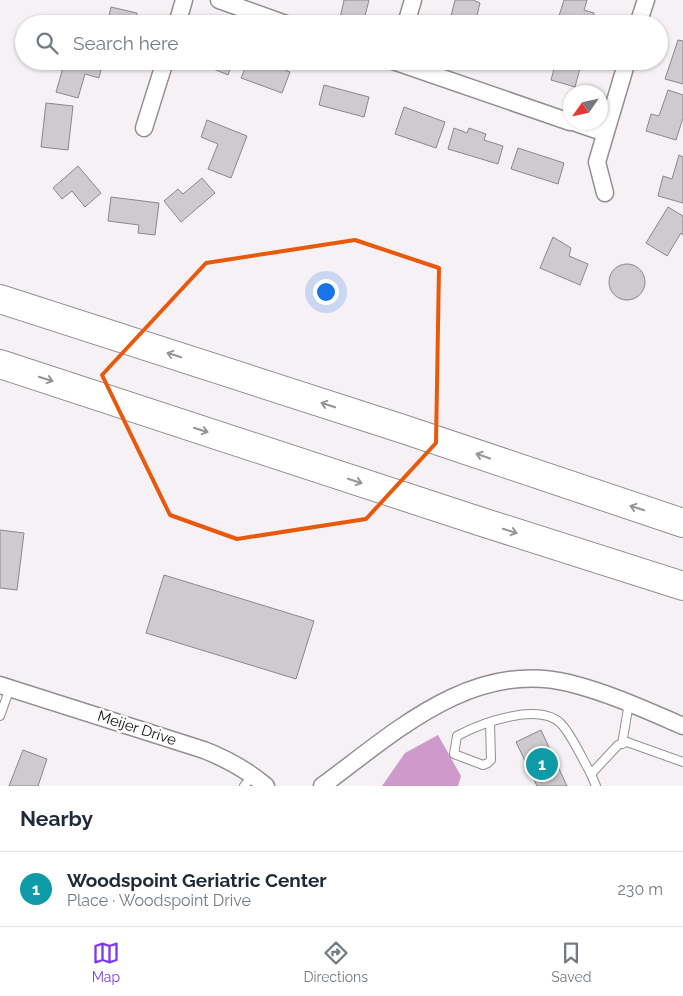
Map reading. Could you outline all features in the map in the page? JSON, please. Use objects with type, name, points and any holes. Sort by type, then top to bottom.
[{"type":"highway","points":[[0,299],[403,429],[683,523]]},
{"type":"highway","points":[[0,364],[683,586]]},
{"type":"street","points":[[180,15],[184,0]]},
{"type":"street","points":[[219,0],[261,15]]},
{"type":"street","points":[[409,15],[413,0]]},
{"type":"street","points":[[641,15],[646,0]]},
{"type":"street","points":[[144,128],[162,70]]},
{"type":"street","points":[[418,70],[563,119]]},
{"type":"street","points":[[605,193],[597,162],[624,70]]},
{"type":"street","points":[[596,130],[605,133]]},
{"type":"street","points":[[322,786],[412,720],[438,704],[461,692],[511,679],[538,678],[568,682],[606,694],[683,726]]},
{"type":"street","name":"Meijer Drive","points":[[5,687],[204,750],[230,761],[248,780],[266,786]]},
{"type":"lane","points":[[0,716],[5,687]]},
{"type":"lane","points":[[622,744],[629,703]]},
{"type":"lane","points":[[490,722],[491,760],[488,763],[483,765],[454,754],[457,736],[472,728],[490,722],[521,713],[545,715],[563,725],[596,786]]},
{"type":"lane","points":[[591,774],[618,745],[627,742],[683,762]]},
{"type":"highlighted area","points":[[355,240],[439,268],[436,443],[366,519],[237,539],[170,515],[102,375],[206,263]]},
{"type":"shaded area","points":[[438,735],[461,776],[458,786],[382,786],[405,753]]},
{"type":"building","points":[[344,0],[369,0],[365,15],[341,15]]},
{"type":"building","points":[[455,0],[473,0],[480,3],[477,15],[451,15]]},
{"type":"building","points":[[564,0],[587,0],[584,10],[594,13],[594,15],[559,15]]},
{"type":"building","points":[[111,7],[137,13],[137,15],[109,15]]},
{"type":"building","points":[[678,40],[683,41],[683,84],[665,79]]},
{"type":"building","points":[[62,70],[101,70],[99,78],[85,74],[78,98],[56,92]]},
{"type":"building","points":[[216,70],[230,70],[228,75]]},
{"type":"building","points":[[244,70],[285,70],[290,72],[282,93],[241,78]]},
{"type":"building","points":[[554,70],[580,70],[576,85],[551,80]]},
{"type":"building","points":[[324,85],[369,97],[364,117],[319,105]]},
{"type":"building","points":[[668,90],[683,95],[683,118],[676,140],[646,131],[651,114],[659,116]]},
{"type":"building","points":[[46,103],[73,106],[68,150],[41,147]]},
{"type":"building","points":[[404,107],[445,122],[436,148],[395,134]]},
{"type":"building","points":[[207,120],[247,136],[231,178],[208,169],[218,144],[201,137]]},
{"type":"building","points":[[454,128],[467,133],[469,128],[486,134],[484,140],[503,146],[498,164],[448,149]]},
{"type":"building","points":[[518,148],[564,163],[558,184],[511,169]]},
{"type":"building","points":[[679,155],[683,157],[683,203],[658,196],[663,176],[672,179]]},
{"type":"building","points":[[78,166],[101,193],[85,207],[72,191],[62,199],[53,188]]},
{"type":"building","points":[[202,178],[215,193],[181,222],[164,201],[178,189],[183,194]]},
{"type":"building","points":[[111,197],[159,203],[155,235],[138,233],[139,225],[108,221]]},
{"type":"building","points":[[668,207],[683,216],[683,235],[681,233],[667,256],[646,243]]},
{"type":"building","points":[[553,237],[571,248],[569,256],[588,264],[580,285],[540,268]]},
{"type":"building","points":[[627,264],[634,265],[640,269],[644,275],[644,289],[640,295],[634,299],[627,300],[620,299],[614,295],[610,289],[609,282],[610,275],[614,269],[620,265]]},
{"type":"building","points":[[0,530],[24,533],[17,590],[0,588]]},
{"type":"building","points":[[164,575],[314,621],[296,679],[146,633]]},
{"type":"building","points":[[541,730],[567,786],[537,786],[516,742]]},
{"type":"building","points":[[23,750],[47,759],[38,786],[9,786]]},
{"type":"place","name":"Woodspoint Geriatric Center","points":[[542,764]]}]
